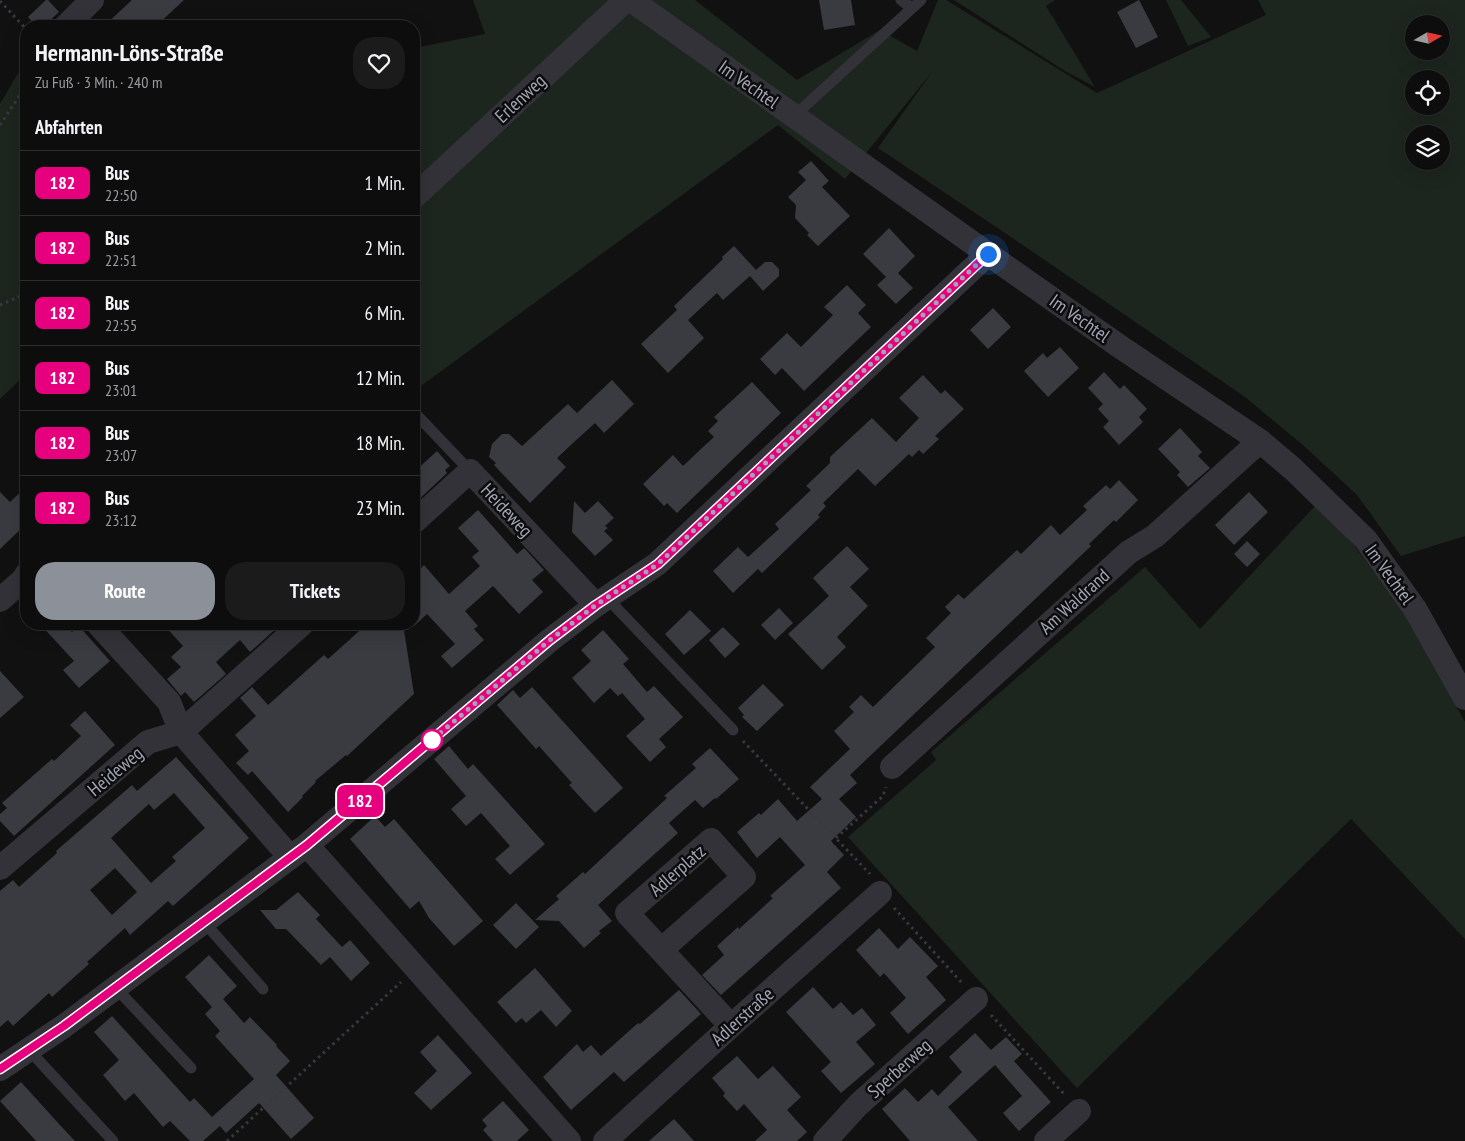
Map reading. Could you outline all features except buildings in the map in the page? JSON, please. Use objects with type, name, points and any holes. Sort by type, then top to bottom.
[{"type":"street","points":[[72,20],[92,0]]},
{"type":"street","name":"Erlenweg","points":[[420,191],[626,0]]},
{"type":"street","name":"Im Vechtel","points":[[630,0],[988,254],[1260,440],[1293,468],[1366,540],[1416,609],[1465,698]]},
{"type":"street","points":[[0,1069],[115,988],[299,851],[550,640],[601,602],[658,564],[988,254]]},
{"type":"street","name":"Am Waldrand","points":[[892,767],[1129,552],[1155,536],[1260,440]]},
{"type":"street","name":"Heideweg","points":[[420,517],[470,471],[601,602]]},
{"type":"street","points":[[0,600],[20,582]]},
{"type":"street","points":[[104,630],[170,702],[181,732],[416,968],[569,1141]]},
{"type":"street","name":"Heideweg","points":[[0,868],[148,742],[181,732],[295,630]]},
{"type":"street","name":"Adlerplatz","points":[[661,950],[744,877],[711,840],[627,913],[730,1026]]},
{"type":"street","name":"Adlerstraße","points":[[605,1141],[730,1026],[880,893]]},
{"type":"street","name":"Sperberweg","points":[[825,1141],[858,1106],[976,999]]},
{"type":"street","points":[[1059,1137],[1079,1111]]},
{"type":"lane","points":[[902,0],[916,4]]},
{"type":"lane","points":[[794,116],[916,4]]},
{"type":"lane","points":[[420,418],[470,471]]},
{"type":"lane","points":[[601,602],[733,730]]},
{"type":"lane","points":[[204,922],[263,989]]},
{"type":"lane","points":[[115,988],[191,1068]]},
{"type":"lane","points":[[29,1050],[113,1141]]},
{"type":"path","points":[[0,1],[20,23]]},
{"type":"path","points":[[0,125],[20,95]]},
{"type":"path","points":[[0,305],[20,297]]},
{"type":"path","points":[[733,730],[881,886],[880,893],[1079,1111]]},
{"type":"path","points":[[836,838],[883,796],[892,767]]},
{"type":"path","points":[[226,1141],[416,968]]},
{"type":"shaded area","points":[[473,0],[695,0],[797,80],[880,30],[917,51],[938,0],[946,0],[1097,93],[1266,15],[1258,0],[1465,0],[1465,536],[1401,556],[1357,495],[1304,446],[1245,397],[878,148],[932,72],[845,179],[778,125],[420,387],[420,47],[485,34]]},
{"type":"shaded area","points":[[954,0],[1055,0],[1046,6],[1095,87],[1065,71]]},
{"type":"shaded area","points":[[1166,0],[1181,0],[1211,37],[1188,46]]},
{"type":"shaded area","points":[[20,70],[20,380],[0,399],[0,104]]},
{"type":"shaded area","points":[[1315,506],[1353,544],[1404,612],[1465,722],[1465,939],[1351,819],[1077,1088],[848,837],[936,760],[931,752],[1145,567],[1200,629]]},
{"type":"bus line","name":"182","points":[[0,1069],[64,1026],[307,845],[550,640],[596,605],[658,564],[988,254]]},
{"type":"route","points":[[432,740],[426,745],[550,640],[596,605],[658,564],[988,254]]}]
